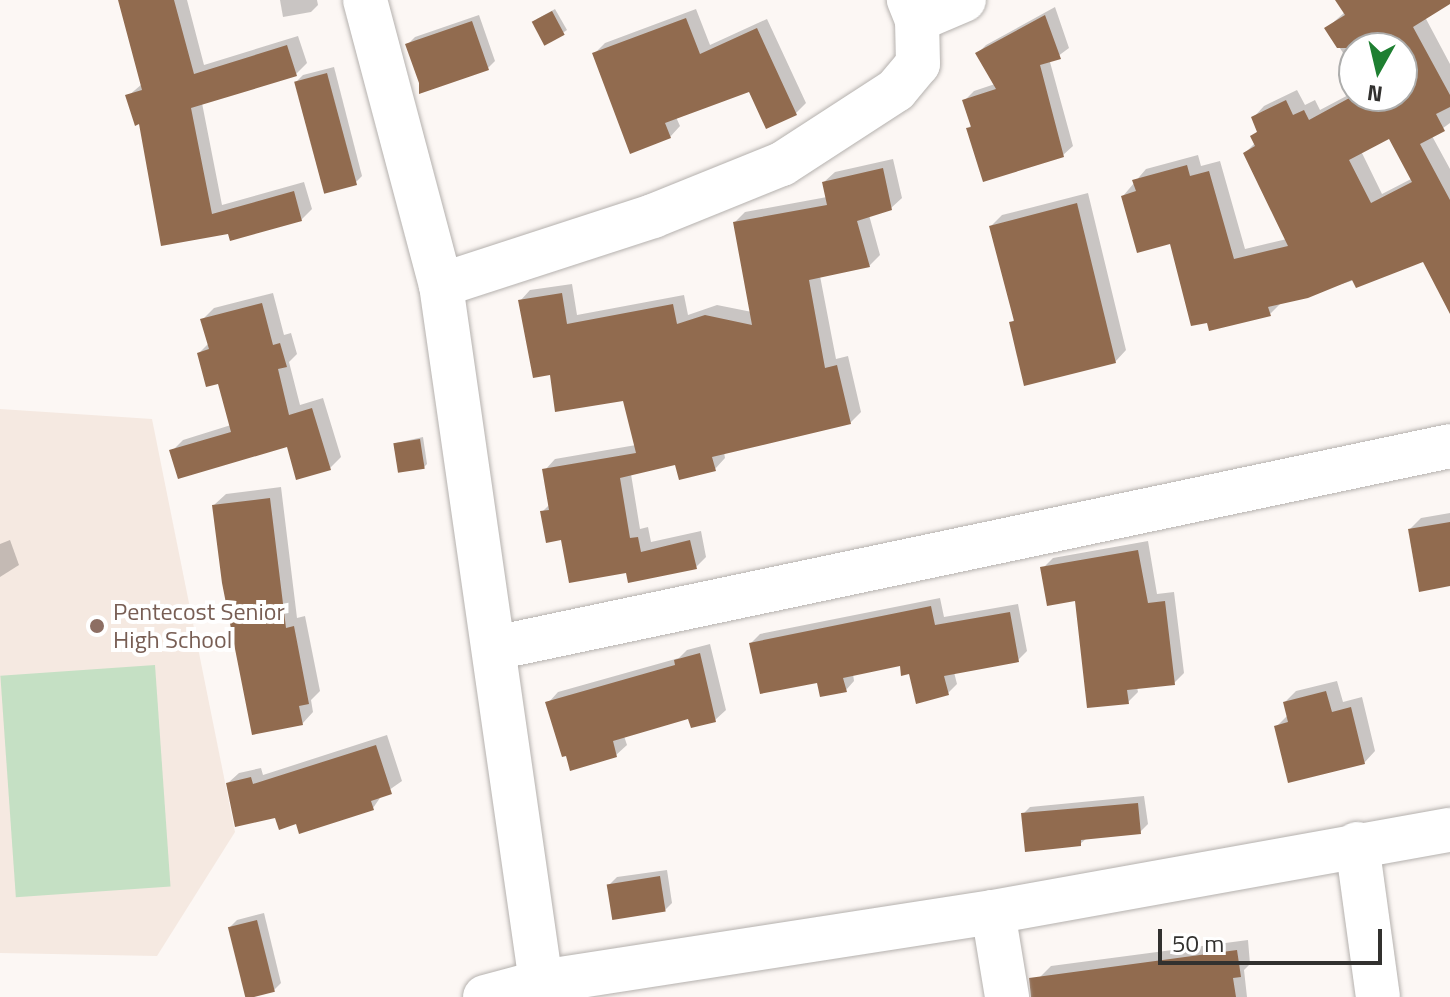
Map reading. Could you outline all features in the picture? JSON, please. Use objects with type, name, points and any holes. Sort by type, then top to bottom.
[{"type":"street","points":[[365,0],[441,285],[541,982]]},
{"type":"street","points":[[441,285],[653,216],[782,164],[896,90],[918,64],[913,10],[964,0]]},
{"type":"street","points":[[495,648],[1450,446]]},
{"type":"street","points":[[485,997],[541,982],[993,912],[1357,844],[1450,830]]},
{"type":"street","points":[[1357,844],[1378,997]]},
{"type":"street","points":[[993,912],[1007,997]]},
{"type":"shaded area","name":"Pentecost Senior High School","points":[[0,409],[152,419],[235,832],[157,956],[0,953]]},
{"type":"green space","points":[[155,665],[170,886],[16,897],[0,676]]},
{"type":"building","points":[[118,0],[174,0],[194,74],[287,45],[297,76],[191,108],[212,214],[294,191],[302,221],[230,241],[228,234],[161,246],[139,124],[135,126],[125,95],[142,90]]},
{"type":"building","points":[[1335,0],[1450,0],[1450,4],[1413,27],[1416,32],[1338,32],[1337,48],[1324,28],[1345,15]]},
{"type":"building","points":[[552,11],[565,35],[544,46],[532,22]]},
{"type":"building","points":[[1045,15],[1061,59],[1040,65],[1064,157],[983,182],[966,128],[971,127],[962,100],[996,89],[975,53]]},
{"type":"building","points":[[686,18],[700,54],[757,28],[797,115],[766,129],[749,92],[665,123],[671,138],[630,154],[592,53]]},
{"type":"building","points":[[472,21],[489,70],[419,94],[419,83],[405,44]]},
{"type":"building","points":[[1418,36],[1450,95],[1450,107],[1436,114],[1445,131],[1420,144],[1450,200],[1450,314],[1423,262],[1356,288],[1352,280],[1308,298],[1268,307],[1271,316],[1209,331],[1207,323],[1191,326],[1170,244],[1137,253],[1121,196],[1136,191],[1132,180],[1187,165],[1190,176],[1209,171],[1234,259],[1288,246],[1243,153],[1255,146],[1250,136],[1257,132],[1251,117],[1286,100],[1293,115],[1304,110],[1309,120],[1338,104],[1338,112],[1418,112]],"holes":[[[1389,139],[1412,182],[1371,203],[1349,160]]]},
{"type":"building","points":[[327,73],[357,185],[324,194],[294,82]]},
{"type":"building","points":[[883,168],[892,210],[857,221],[870,267],[809,280],[825,368],[837,365],[851,424],[712,457],[716,471],[679,480],[675,465],[620,478],[630,538],[638,537],[641,552],[690,540],[697,569],[628,583],[626,573],[569,583],[561,540],[546,543],[540,511],[549,510],[542,469],[636,453],[623,401],[555,412],[550,375],[533,378],[518,300],[562,293],[567,324],[673,304],[677,324],[705,315],[752,325],[733,222],[827,205],[822,182]]},
{"type":"building","points":[[1077,203],[1116,363],[1024,386],[1009,322],[1014,321],[989,226]]},
{"type":"building","points":[[262,303],[273,345],[280,343],[287,367],[278,369],[289,415],[312,408],[331,470],[296,480],[287,447],[178,479],[169,450],[231,432],[218,384],[206,387],[197,353],[209,349],[200,319]]},
{"type":"building","points":[[420,439],[425,469],[398,473],[393,443]]},
{"type":"building","points":[[270,498],[286,628],[294,626],[309,704],[299,706],[303,725],[252,735],[222,583],[212,505]]},
{"type":"building","points":[[1450,522],[1450,586],[1419,592],[1408,529]]},
{"type":"building","points":[[1138,550],[1148,603],[1165,601],[1175,685],[1127,690],[1129,704],[1087,708],[1075,601],[1047,606],[1040,567]]},
{"type":"building","points":[[931,606],[935,625],[1010,612],[1019,662],[944,676],[949,695],[916,704],[909,674],[901,676],[900,666],[843,678],[847,692],[820,697],[817,683],[760,694],[749,643]]},
{"type":"building","points":[[700,653],[716,722],[691,728],[688,719],[613,741],[617,757],[570,771],[566,756],[562,757],[545,702],[675,665],[674,660]]},
{"type":"building","points":[[1326,691],[1332,712],[1351,707],[1365,764],[1288,783],[1274,726],[1288,722],[1283,702]]},
{"type":"building","points":[[376,745],[392,794],[371,801],[374,810],[299,834],[296,824],[279,830],[275,818],[235,827],[226,783],[251,777],[253,784]]},
{"type":"building","points":[[1138,803],[1141,834],[1081,840],[1081,846],[1025,852],[1021,813]]},
{"type":"building","points":[[660,876],[666,912],[612,920],[607,884]]},
{"type":"building","points":[[257,920],[275,992],[245,997],[228,927]]},
{"type":"building","points":[[1237,950],[1241,977],[1233,978],[1236,997],[1031,997],[1029,978]]},
{"type":"place","name":"Pentecost Senior High School","points":[[97,626]]}]
